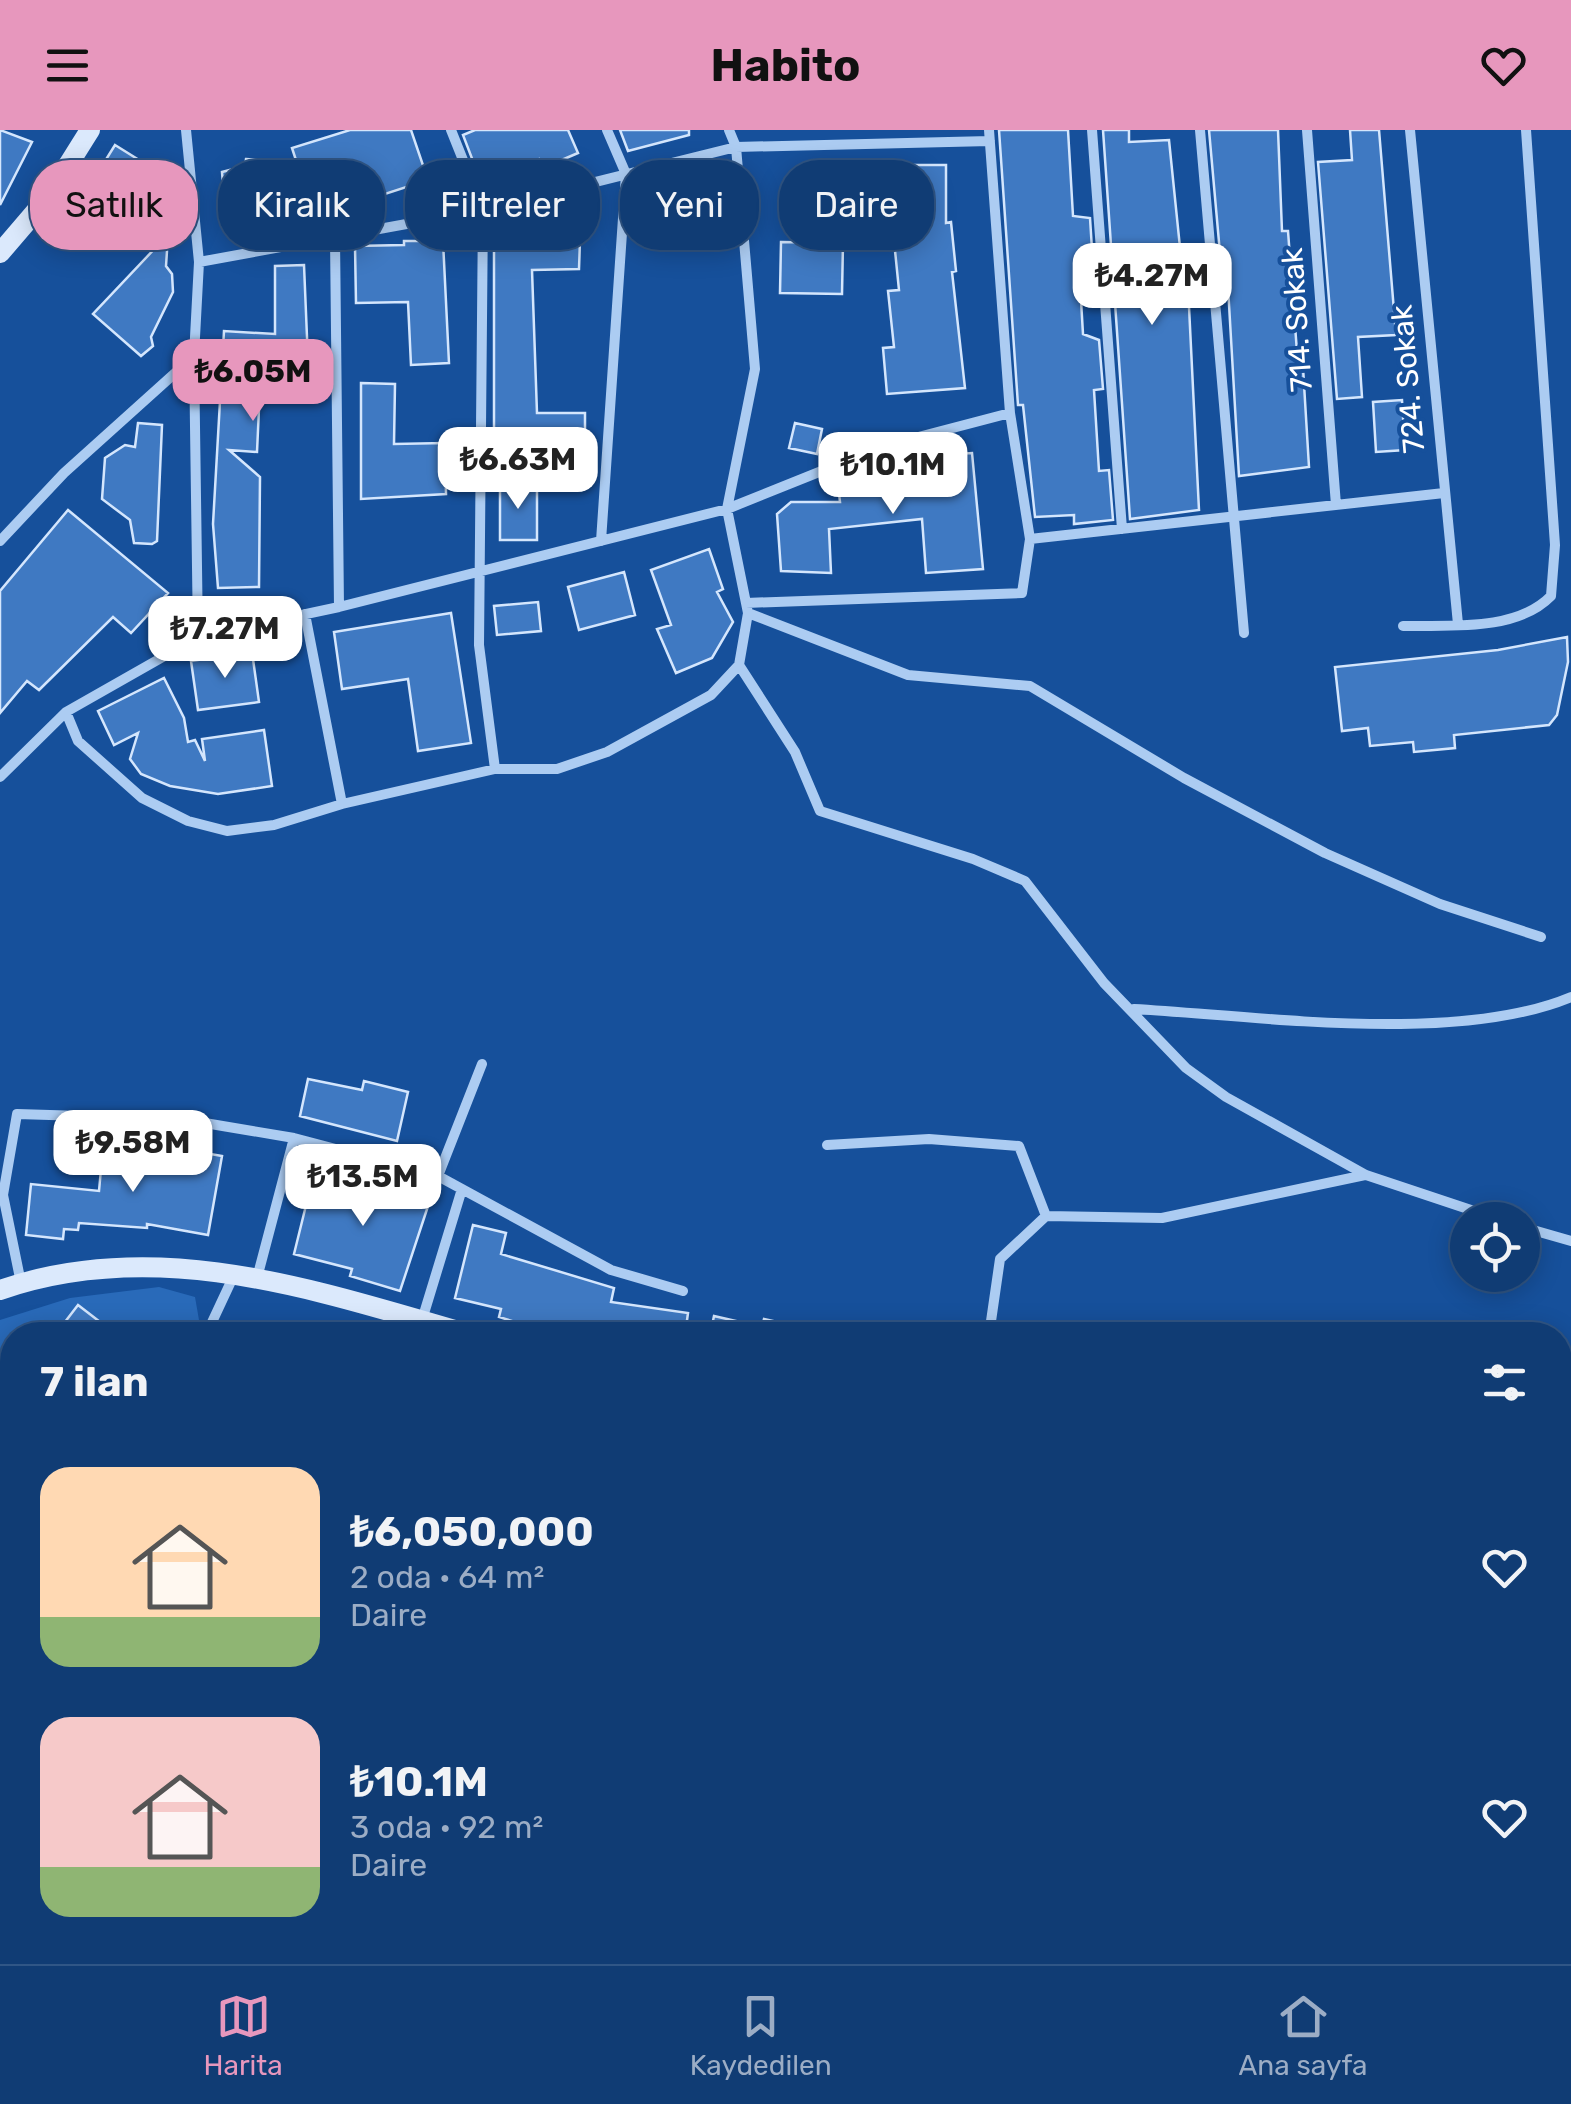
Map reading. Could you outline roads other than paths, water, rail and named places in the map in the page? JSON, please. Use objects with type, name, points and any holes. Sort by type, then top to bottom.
[{"type":"main road","points":[[0,253],[48,197],[90,130]]},
{"type":"main road","points":[[0,1290],[88,1270],[138,1266],[236,1273],[412,1322]]},
{"type":"street","points":[[186,130],[199,262],[194,356],[198,636]]},
{"type":"street","points":[[450,130],[462,160]]},
{"type":"street","points":[[606,130],[620,161]]},
{"type":"street","points":[[66,712],[78,741],[142,798],[188,821],[228,831],[274,825],[342,804],[495,769],[557,769],[607,752],[711,695],[739,665],[747,608],[728,510],[755,369],[736,147],[729,130]]},
{"type":"street","points":[[1092,130],[1122,529]]},
{"type":"street","points":[[1200,130],[1237,516],[1244,633]]},
{"type":"street","name":"714. Sokak","points":[[1307,130],[1336,505]]},
{"type":"street","name":"724. Sokak","points":[[1410,130],[1458,624]]},
{"type":"street","points":[[1403,626],[1488,623],[1540,608],[1551,596],[1555,545],[1526,130]]},
{"type":"street","points":[[683,160],[736,147],[990,135],[1010,413],[1030,539],[1022,593],[747,608]]},
{"type":"street","points":[[199,262],[267,250]]},
{"type":"street","points":[[335,250],[339,607]]},
{"type":"street","points":[[483,250],[479,645],[495,769]]},
{"type":"street","points":[[601,541],[621,250]]},
{"type":"street","points":[[0,541],[64,472],[194,356]]},
{"type":"street","points":[[0,777],[66,712],[198,636],[339,607],[728,510],[884,446],[1010,413]]},
{"type":"street","points":[[1030,539],[1444,494]]},
{"type":"street","points":[[747,608],[908,675],[1030,686],[1184,778],[1325,853],[1440,904],[1541,937]]},
{"type":"street","points":[[305,614],[342,804]]},
{"type":"street","points":[[739,665],[795,752],[820,811],[974,858],[1025,881],[1104,982],[1134,1009],[1186,1068],[1366,1174],[1450,1203]]},
{"type":"street","points":[[1134,1009],[1428,1025],[1546,1008],[1571,997]]},
{"type":"street","points":[[438,1176],[482,1064]]},
{"type":"street","points":[[21,1283],[1,1196],[17,1114],[181,1119],[294,1138],[438,1176],[611,1270],[683,1291]]},
{"type":"street","points":[[257,1278],[294,1138]]},
{"type":"street","points":[[827,1145],[929,1140],[1019,1146],[1046,1216]]},
{"type":"street","points":[[991,1322],[1000,1259],[1046,1216],[1162,1218],[1366,1174]]},
{"type":"street","points":[[431,1322],[462,1190]]},
{"type":"street","points":[[1540,1233],[1571,1242]]},
{"type":"street","points":[[212,1322],[236,1273]]}]
